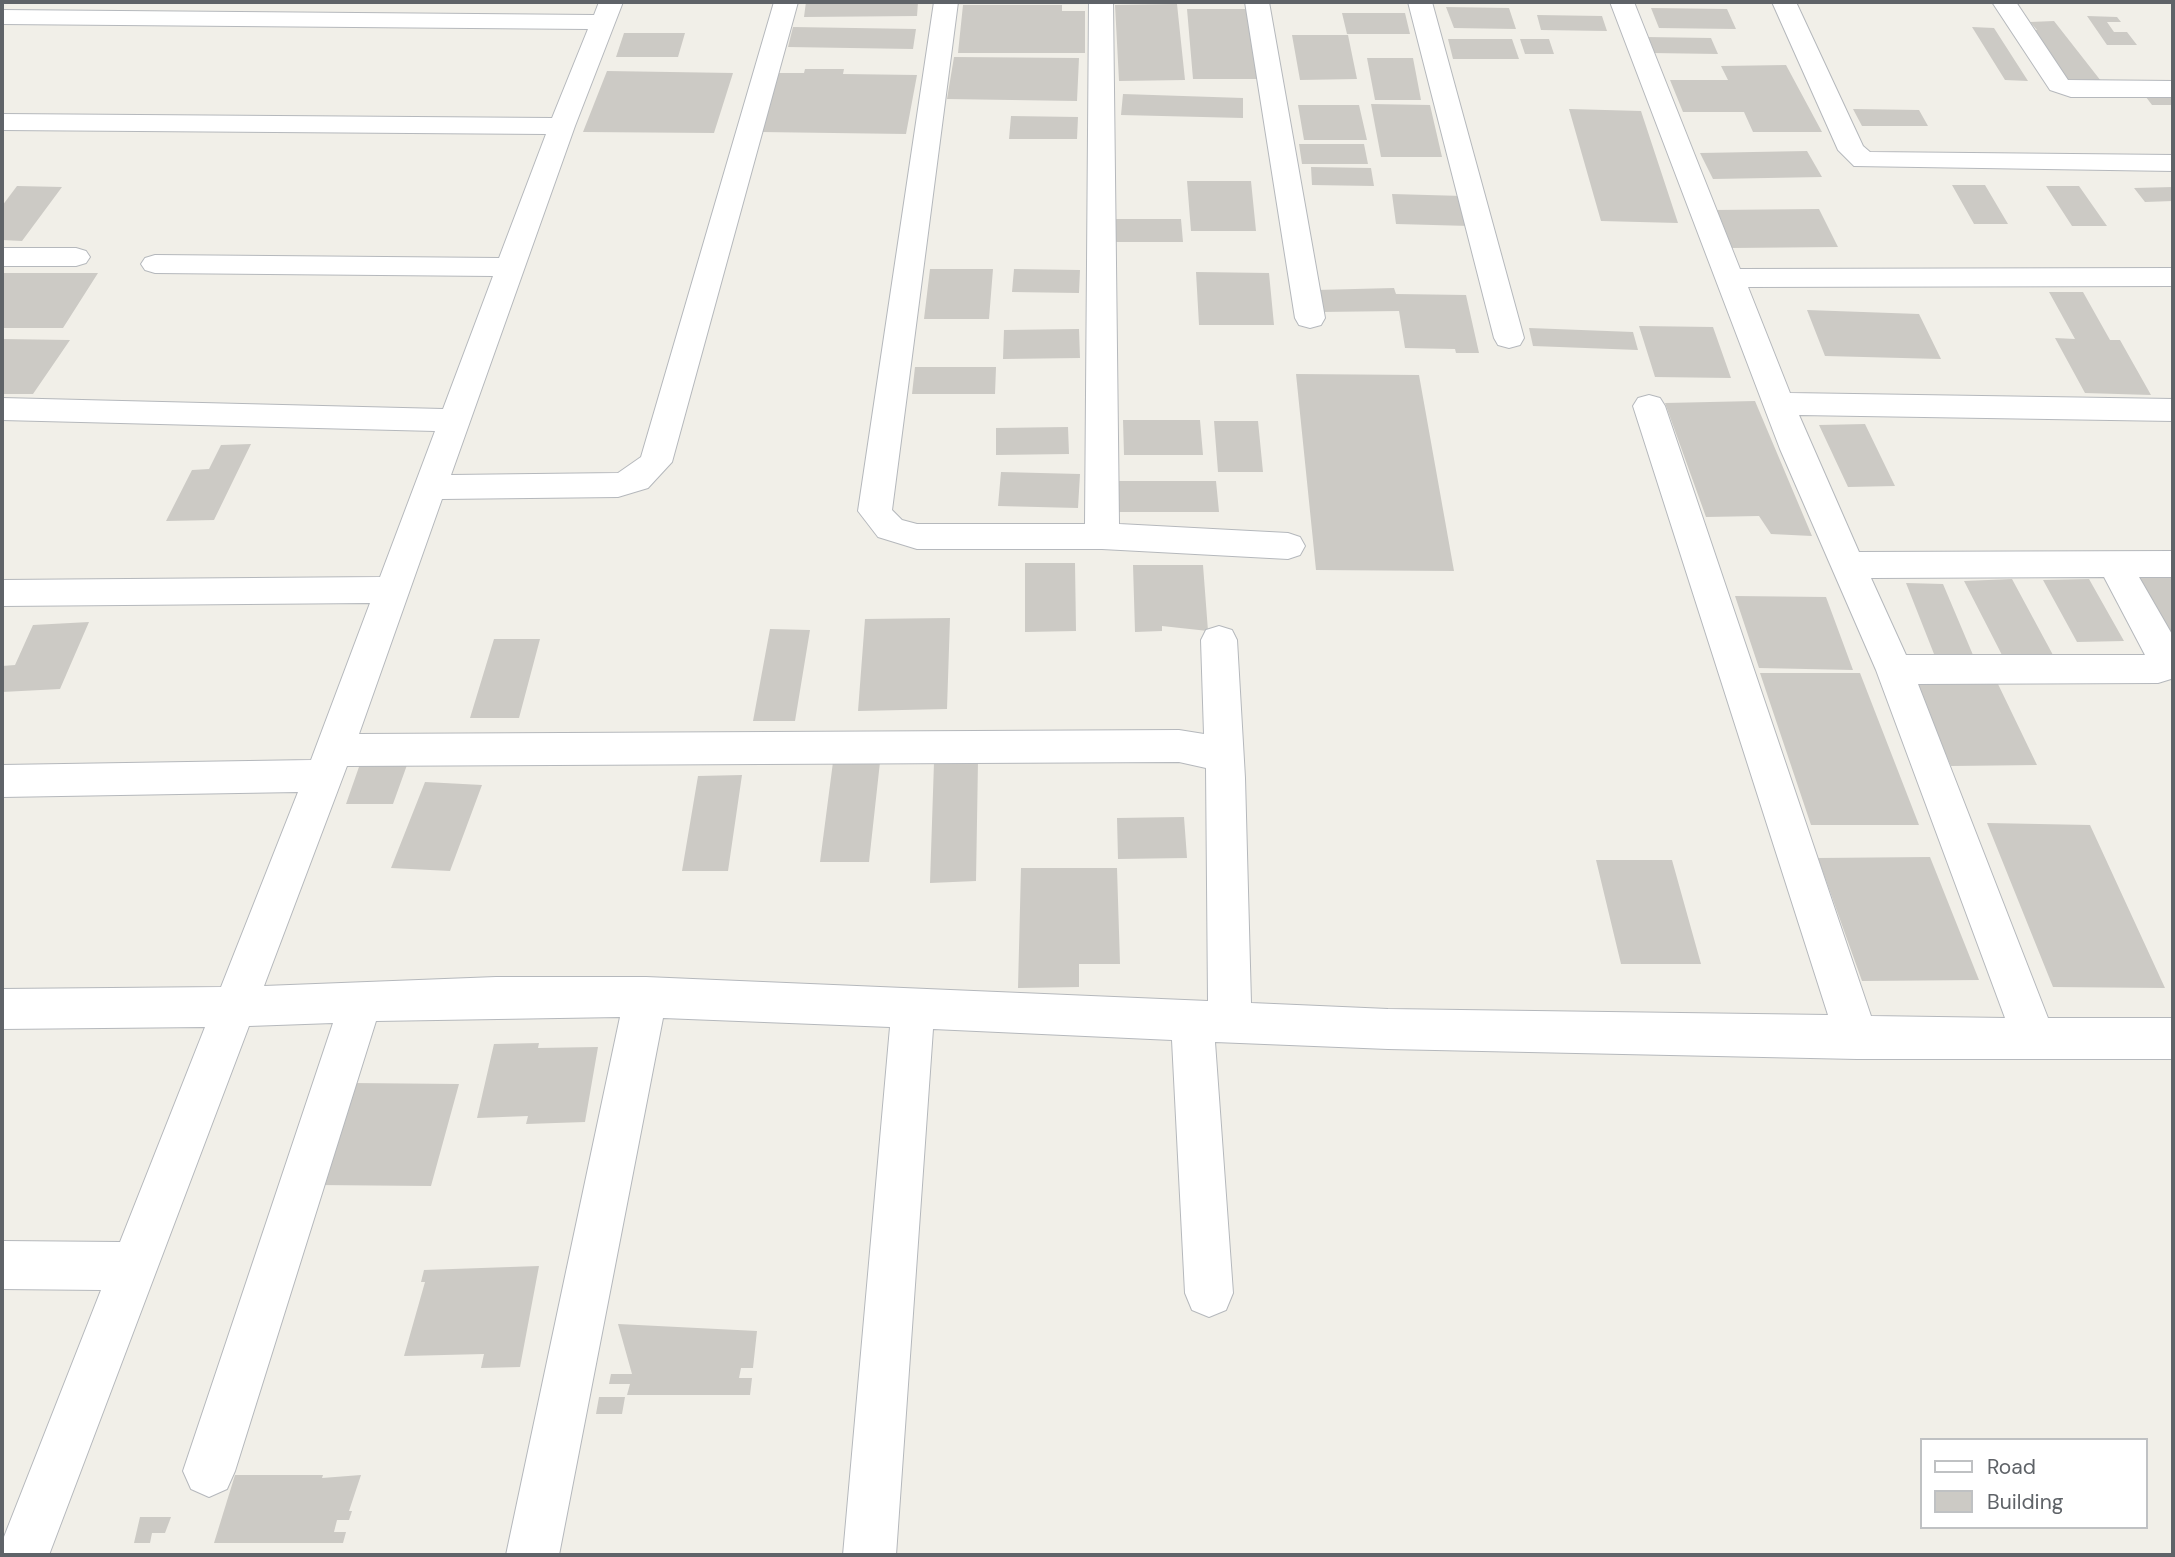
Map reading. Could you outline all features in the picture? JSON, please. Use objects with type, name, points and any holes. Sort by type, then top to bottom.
[{"type":"street","points":[[428,487],[618,485],[636,480],[656,462],[786,2]]},
{"type":"street","points":[[946,2],[875,511],[883,526],[902,536],[1102,536],[1288,546]]},
{"type":"street","points":[[1101,2],[1102,536]]},
{"type":"street","points":[[1257,2],[1310,318]]},
{"type":"street","points":[[1420,2],[1509,338]]},
{"type":"street","points":[[1622,2],[1779,404],[1894,670],[2034,1038]]},
{"type":"street","points":[[1784,2],[1851,150],[1863,160],[2173,163]]},
{"type":"street","points":[[2004,2],[2060,85],[2071,89],[2173,89]]},
{"type":"street","points":[[2,18],[607,12],[452,419],[329,763],[23,1555]]},
{"type":"street","points":[[2,122],[562,126]]},
{"type":"street","points":[[2,257],[76,257]]},
{"type":"street","points":[[155,264],[511,267]]},
{"type":"street","points":[[1732,278],[2173,277]]},
{"type":"street","points":[[1779,404],[2173,410]]},
{"type":"street","points":[[1649,406],[1857,1038]]},
{"type":"street","points":[[2,409],[452,419]]},
{"type":"street","points":[[1894,670],[2158,669],[2164,659],[2162,649],[2115,564]]},
{"type":"street","points":[[1848,565],[2173,564]]},
{"type":"street","points":[[2,593],[391,590]]},
{"type":"street","points":[[1209,1293],[1211,1021],[1224,760],[1219,640]]},
{"type":"street","points":[[2,781],[329,763],[1179,746],[1209,750],[1224,760]]},
{"type":"street","points":[[2,1009],[233,1007],[496,997],[646,997],[1402,1029],[1857,1038],[2173,1040]]},
{"type":"street","points":[[532,1555],[646,997]]},
{"type":"street","points":[[209,1471],[361,1002]]},
{"type":"street","points":[[869,1555],[913,1009]]},
{"type":"street","points":[[2,1265],[134,1266]]},
{"type":"building","points":[[806,2],[918,2],[917,16],[804,17]]},
{"type":"building","points":[[1177,4],[1185,80],[1119,81],[1115,5]]},
{"type":"building","points":[[963,5],[1062,5],[1062,11],[1085,11],[1085,53],[958,53]]},
{"type":"building","points":[[1446,7],[1509,8],[1516,29],[1454,28]]},
{"type":"building","points":[[1651,8],[1727,9],[1736,29],[1659,28]]},
{"type":"building","points":[[1187,9],[1249,9],[1258,79],[1193,79]]},
{"type":"building","points":[[1342,13],[1405,13],[1410,34],[1347,34]]},
{"type":"building","points":[[1537,15],[1602,16],[1607,31],[1541,30]]},
{"type":"building","points":[[2087,16],[2117,17],[2121,22],[2107,22],[2114,32],[2127,32],[2137,45],[2107,45]]},
{"type":"building","points":[[2054,21],[2101,81],[2068,81],[2029,30],[2037,30],[2030,22]]},
{"type":"building","points":[[793,27],[916,29],[913,49],[788,47]]},
{"type":"building","points":[[1972,27],[1994,28],[2028,81],[2005,80]]},
{"type":"building","points":[[624,33],[685,33],[678,57],[616,57]]},
{"type":"building","points":[[1292,35],[1348,35],[1357,79],[1300,80]]},
{"type":"building","points":[[1646,37],[1711,38],[1718,54],[1652,53]]},
{"type":"building","points":[[1448,39],[1512,39],[1519,59],[1453,59]]},
{"type":"building","points":[[1520,39],[1549,39],[1554,54],[1525,54]]},
{"type":"building","points":[[954,57],[1079,58],[1077,101],[947,99]]},
{"type":"building","points":[[1367,58],[1413,58],[1421,100],[1375,100]]},
{"type":"building","points":[[1786,65],[1822,132],[1753,132],[1744,112],[1683,112],[1670,80],[1728,80],[1721,66]]},
{"type":"building","points":[[805,69],[844,69],[843,74],[917,75],[906,134],[761,132],[778,73],[804,73]]},
{"type":"building","points":[[607,71],[733,73],[714,133],[583,132]]},
{"type":"building","points":[[2143,93],[2171,93],[2173,105],[2152,105]]},
{"type":"building","points":[[1123,94],[1243,98],[1243,118],[1121,115]]},
{"type":"building","points":[[1371,104],[1430,105],[1442,157],[1381,157]]},
{"type":"building","points":[[1298,105],[1359,105],[1367,140],[1304,140]]},
{"type":"building","points":[[1569,109],[1641,111],[1678,223],[1601,221]]},
{"type":"building","points":[[1853,109],[1919,110],[1928,126],[1862,126]]},
{"type":"building","points":[[1011,116],[1078,117],[1077,139],[1009,139]]},
{"type":"building","points":[[1299,144],[1364,144],[1368,164],[1302,164]]},
{"type":"building","points":[[1807,151],[1822,177],[1713,179],[1700,153]]},
{"type":"building","points":[[1311,167],[1371,168],[1374,186],[1312,185]]},
{"type":"building","points":[[1187,181],[1251,181],[1256,231],[1191,231]]},
{"type":"building","points":[[1952,185],[1985,185],[2008,224],[1974,224]]},
{"type":"building","points":[[17,186],[62,187],[22,241],[2,240],[2,206]]},
{"type":"building","points":[[2046,186],[2079,186],[2107,226],[2072,226]]},
{"type":"building","points":[[2173,187],[2173,201],[2145,202],[2134,188]]},
{"type":"building","points":[[1392,194],[1463,196],[1470,226],[1396,224]]},
{"type":"building","points":[[1819,209],[1838,247],[1731,248],[1714,210]]},
{"type":"building","points":[[1116,219],[1181,219],[1183,242],[1116,242]]},
{"type":"building","points":[[930,269],[993,269],[989,319],[924,319]]},
{"type":"building","points":[[1014,269],[1080,270],[1079,293],[1012,292]]},
{"type":"building","points":[[1196,272],[1269,273],[1274,325],[1199,325]]},
{"type":"building","points":[[4,273],[98,273],[63,328],[2,328]]},
{"type":"building","points":[[1394,288],[1396,294],[1466,295],[1479,353],[1456,353],[1455,349],[1405,348],[1399,311],[1320,312],[1316,290]]},
{"type":"building","points":[[2049,292],[2083,292],[2110,340],[2120,340],[2151,395],[2085,393],[2055,338],[2075,339]]},
{"type":"building","points":[[1807,310],[1919,314],[1941,359],[1825,356]]},
{"type":"building","points":[[1639,326],[1713,327],[1731,378],[1655,377]]},
{"type":"building","points":[[1529,328],[1633,332],[1638,350],[1533,346]]},
{"type":"building","points":[[1079,329],[1080,358],[1003,359],[1004,330]]},
{"type":"building","points":[[2,339],[70,340],[33,394],[2,394]]},
{"type":"building","points":[[915,367],[996,367],[995,394],[912,394]]},
{"type":"building","points":[[1296,374],[1419,375],[1454,571],[1316,570]]},
{"type":"building","points":[[1755,401],[1812,536],[1771,534],[1759,516],[1706,517],[1665,403]]},
{"type":"building","points":[[1123,420],[1200,420],[1203,455],[1124,455]]},
{"type":"building","points":[[1214,421],[1258,421],[1263,472],[1218,472]]},
{"type":"building","points":[[1865,424],[1895,486],[1848,487],[1819,425]]},
{"type":"building","points":[[1068,427],[1069,454],[996,455],[996,428]]},
{"type":"building","points":[[251,444],[214,520],[166,521],[192,470],[209,469],[221,445]]},
{"type":"building","points":[[1001,472],[1080,474],[1078,508],[998,506]]},
{"type":"building","points":[[1112,481],[1216,481],[1219,512],[1111,512]]},
{"type":"building","points":[[1025,563],[1075,563],[1076,631],[1025,632]]},
{"type":"building","points":[[1133,565],[1203,565],[1208,631],[1162,626],[1162,631],[1135,632]]},
{"type":"building","points":[[2173,577],[2173,643],[2134,578]]},
{"type":"building","points":[[2012,579],[2053,655],[2002,655],[1964,581]]},
{"type":"building","points":[[2089,579],[2124,641],[2077,642],[2043,580]]},
{"type":"building","points":[[1906,583],[1943,584],[1973,655],[1934,654]]},
{"type":"building","points":[[1735,596],[1826,597],[1853,670],[1759,668]]},
{"type":"building","points":[[950,618],[947,709],[858,711],[865,619]]},
{"type":"building","points":[[89,622],[60,689],[2,692],[2,666],[15,665],[33,625]]},
{"type":"building","points":[[770,629],[810,630],[795,721],[753,721]]},
{"type":"building","points":[[494,639],[540,639],[519,718],[470,718]]},
{"type":"building","points":[[1760,673],[1860,673],[1919,825],[1811,825]]},
{"type":"building","points":[[1997,682],[2037,765],[1951,766],[1914,684]]},
{"type":"building","points":[[978,761],[976,881],[930,883],[934,762]]},
{"type":"building","points":[[833,762],[880,762],[869,862],[820,862]]},
{"type":"building","points":[[360,764],[407,765],[393,804],[346,804]]},
{"type":"building","points":[[742,775],[728,871],[682,871],[698,776]]},
{"type":"building","points":[[425,782],[482,785],[450,871],[391,868]]},
{"type":"building","points":[[1184,817],[1187,858],[1118,859],[1117,818]]},
{"type":"building","points":[[1987,823],[2090,825],[2165,988],[2053,987]]},
{"type":"building","points":[[1930,857],[1979,980],[1862,981],[1818,858]]},
{"type":"building","points":[[1596,860],[1672,860],[1701,964],[1621,964]]},
{"type":"building","points":[[1021,868],[1117,868],[1120,964],[1079,964],[1079,987],[1018,988]]},
{"type":"building","points":[[539,1043],[538,1048],[598,1047],[585,1122],[526,1124],[528,1116],[477,1118],[494,1044]]},
{"type":"building","points":[[352,1083],[459,1084],[431,1186],[318,1185]]},
{"type":"building","points":[[539,1266],[520,1367],[481,1368],[484,1354],[404,1356],[425,1282],[421,1282],[424,1270]]},
{"type":"building","points":[[618,1324],[757,1331],[753,1368],[741,1368],[739,1378],[752,1378],[750,1395],[627,1395],[630,1384],[609,1384],[611,1374],[632,1374]]},
{"type":"building","points":[[599,1397],[625,1397],[622,1414],[596,1414]]},
{"type":"building","points":[[235,1475],[323,1475],[322,1478],[361,1475],[349,1511],[352,1511],[349,1520],[337,1520],[334,1532],[346,1532],[343,1543],[214,1543]]},
{"type":"building","points":[[140,1517],[171,1517],[165,1533],[152,1533],[150,1543],[134,1543]]}]
